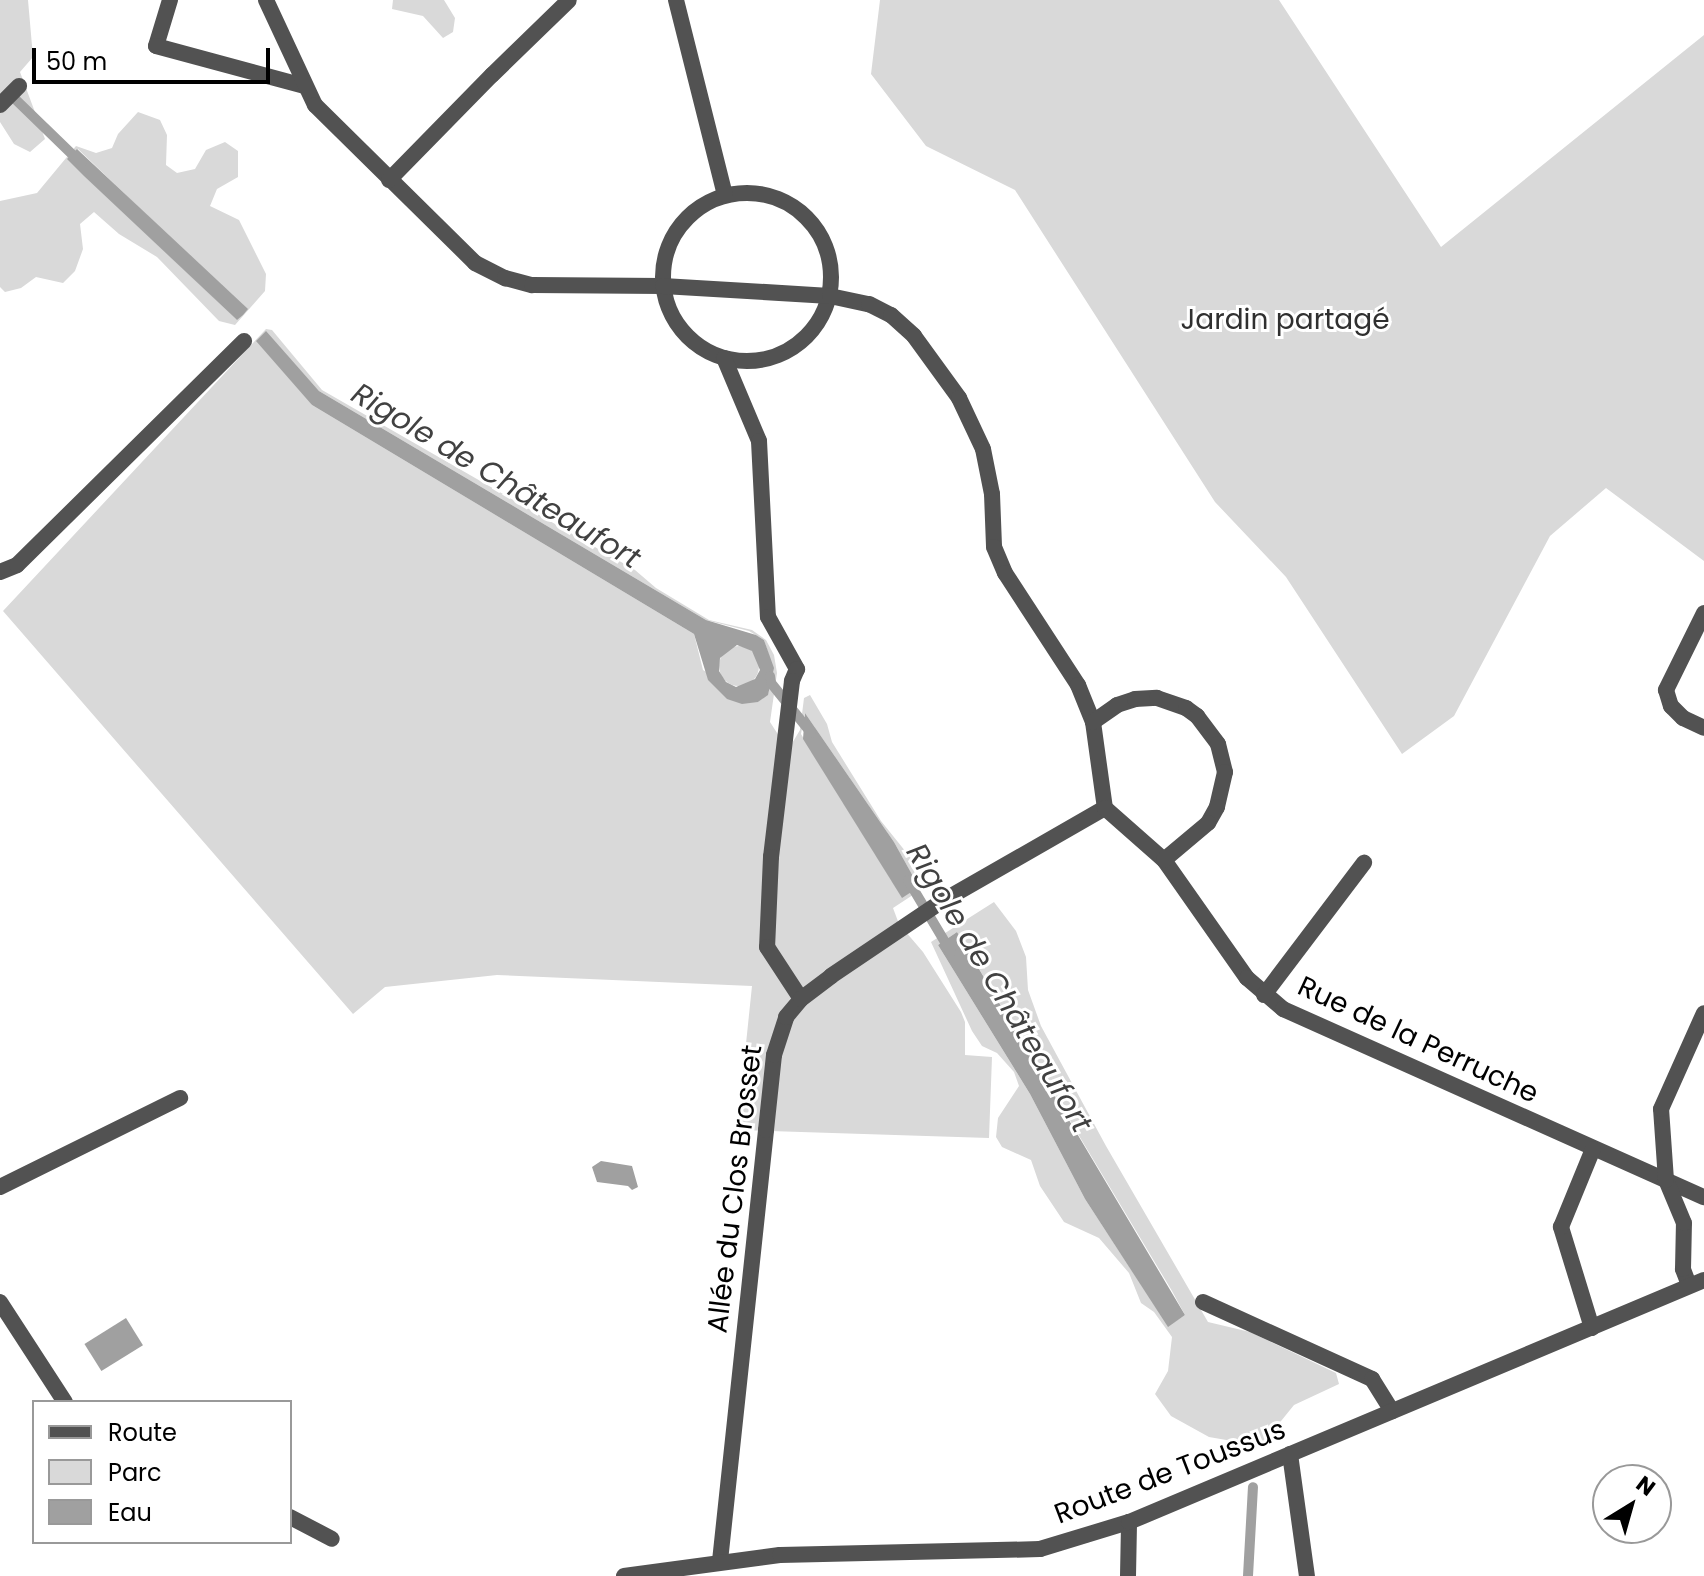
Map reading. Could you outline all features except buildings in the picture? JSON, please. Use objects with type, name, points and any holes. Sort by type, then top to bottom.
[{"type":"street","points":[[170,0],[156,46],[304,86]]},
{"type":"street","points":[[266,0],[315,105],[465,254],[505,278],[532,285],[663,286],[830,296],[869,304],[891,315],[914,336],[959,398],[983,449],[992,494],[994,547],[1005,573],[1078,685],[1093,722],[1105,808]]},
{"type":"street","points":[[389,180],[569,0]]},
{"type":"street","points":[[676,0],[725,195]]},
{"type":"street","points":[[0,105],[19,86]]},
{"type":"street","points":[[750,192],[774,196],[806,216],[827,247],[832,271],[830,296],[823,315],[798,345],[763,360],[724,358],[701,348],[683,331],[669,310],[663,286],[664,262],[678,229],[703,204],[725,195],[750,192]]},
{"type":"street","points":[[0,572],[17,565],[244,341]]},
{"type":"street","points":[[724,358],[759,441],[768,617],[794,675],[771,857],[767,947],[801,999]]},
{"type":"street","points":[[1704,613],[1666,690],[1671,706],[1683,718],[1704,728]]},
{"type":"street","points":[[1093,722],[1117,705],[1157,698],[1186,708],[1197,716],[1218,744],[1225,772],[1217,807],[1208,823],[1164,860]]},
{"type":"street","name":"Rue de la Perruche","points":[[1105,808],[1164,860],[1247,978],[1283,1009],[1704,1197]]},
{"type":"street","name":"Allée du Clos Brosset","points":[[720,1561],[774,1055],[786,1017],[801,999],[902,926],[1105,808]]},
{"type":"street","points":[[1264,995],[1364,863]]},
{"type":"street","points":[[1697,1282],[1683,1269],[1684,1223],[1666,1180],[1661,1109],[1704,1013]]},
{"type":"street","points":[[0,1187],[180,1098]]},
{"type":"street","points":[[1592,1328],[1561,1227],[1593,1149]]},
{"type":"street","name":"Route de Toussus","points":[[624,1576],[780,1555],[1040,1549],[1129,1522],[1697,1282]]},
{"type":"street","points":[[0,1302],[64,1400]]},
{"type":"street","points":[[1203,1302],[1372,1379],[1392,1411]]},
{"type":"street","points":[[1290,1454],[1307,1576]]},
{"type":"street","points":[[292,1518],[332,1539]]},
{"type":"street","points":[[1128,1576],[1129,1522]]},
{"type":"green space","points":[[0,0],[28,0],[33,57],[20,72],[45,139],[30,152],[14,144],[0,122]]},
{"type":"green space","points":[[393,0],[444,0],[455,18],[453,32],[443,38],[423,16],[392,9]]},
{"type":"green space","name":"Jardin partagé","points":[[880,0],[1279,0],[1441,247],[1704,35],[1704,561],[1606,488],[1550,536],[1454,716],[1402,754],[1286,577],[1215,502],[1015,190],[926,146],[871,74]]},
{"type":"green space","points":[[138,112],[160,120],[167,135],[166,165],[177,173],[195,169],[206,150],[225,142],[238,151],[238,177],[217,189],[210,206],[239,220],[266,274],[265,291],[235,325],[219,321],[157,257],[119,234],[94,212],[80,224],[83,249],[75,271],[63,283],[36,277],[21,288],[5,292],[0,287],[0,201],[37,193],[76,146],[96,153],[112,148],[118,134]],"holes":[[[78,149],[198,264],[237,320],[68,159]]]},
{"type":"green space","points":[[266,329],[272,330],[322,390],[635,570],[656,588],[709,620],[752,630],[766,640],[774,655],[777,673],[770,722],[788,750],[800,730],[804,698],[810,695],[827,724],[832,742],[881,821],[914,862],[925,887],[893,908],[899,924],[923,952],[961,1012],[965,1022],[965,1055],[992,1057],[989,1138],[737,1130],[752,986],[497,975],[385,987],[353,1014],[3,611]],"holes":[[[265,331],[319,391],[706,620],[749,631],[764,640],[773,668],[768,694],[758,702],[703,670],[694,634],[312,405]],[[805,713],[894,842],[919,887],[902,897],[801,734]]]},
{"type":"green space","points":[[739,646],[753,652],[759,666],[753,680],[739,686],[725,680],[719,666],[725,652]]},
{"type":"green space","points":[[994,902],[1016,931],[1026,957],[1028,990],[1041,1026],[1208,1322],[1250,1332],[1336,1373],[1339,1384],[1294,1405],[1277,1426],[1276,1436],[1255,1445],[1209,1437],[1171,1416],[1155,1394],[1168,1371],[1172,1337],[1154,1312],[1141,1303],[1129,1273],[1099,1238],[1064,1222],[1040,1186],[1031,1160],[1002,1147],[996,1137],[998,1118],[1019,1086],[1014,1072],[997,1053],[982,1046],[972,1031],[931,942]],"holes":[[[957,932],[1185,1315],[1168,1326],[1085,1199],[1030,1094],[938,945]]]},
{"type":"water","points":[[77,149],[248,309],[243,315],[237,320],[67,159]]},
{"type":"water","points":[[266,331],[319,391],[706,620],[764,640],[774,668],[768,695],[758,702],[742,704],[727,699],[708,680],[694,634],[312,405],[256,341]],"holes":[[[737,645],[752,651],[760,670],[755,679],[736,687],[726,682],[719,671],[720,658]]]},
{"type":"water","points":[[805,713],[894,842],[919,887],[902,898],[803,739]]},
{"type":"water","points":[[957,932],[1185,1315],[1168,1327],[1085,1199],[1030,1094],[938,945]]},
{"type":"water","points":[[601,1161],[632,1166],[638,1187],[632,1190],[628,1186],[597,1182],[592,1167]]},
{"type":"water","points":[[126,1318],[143,1345],[101,1371],[84,1344]]},
{"type":"waterway","name":"Rigole de Châteaufort","points":[[13,97],[81,163]]},
{"type":"waterway","name":"Rigole de Châteaufort","points":[[770,676],[771,683],[811,733]]},
{"type":"waterway","name":"Rigole de Châteaufort","points":[[908,880],[951,952]]},
{"type":"waterway","name":"Rigole de Châteaufort","points":[[1248,1576],[1253,1487]]}]
